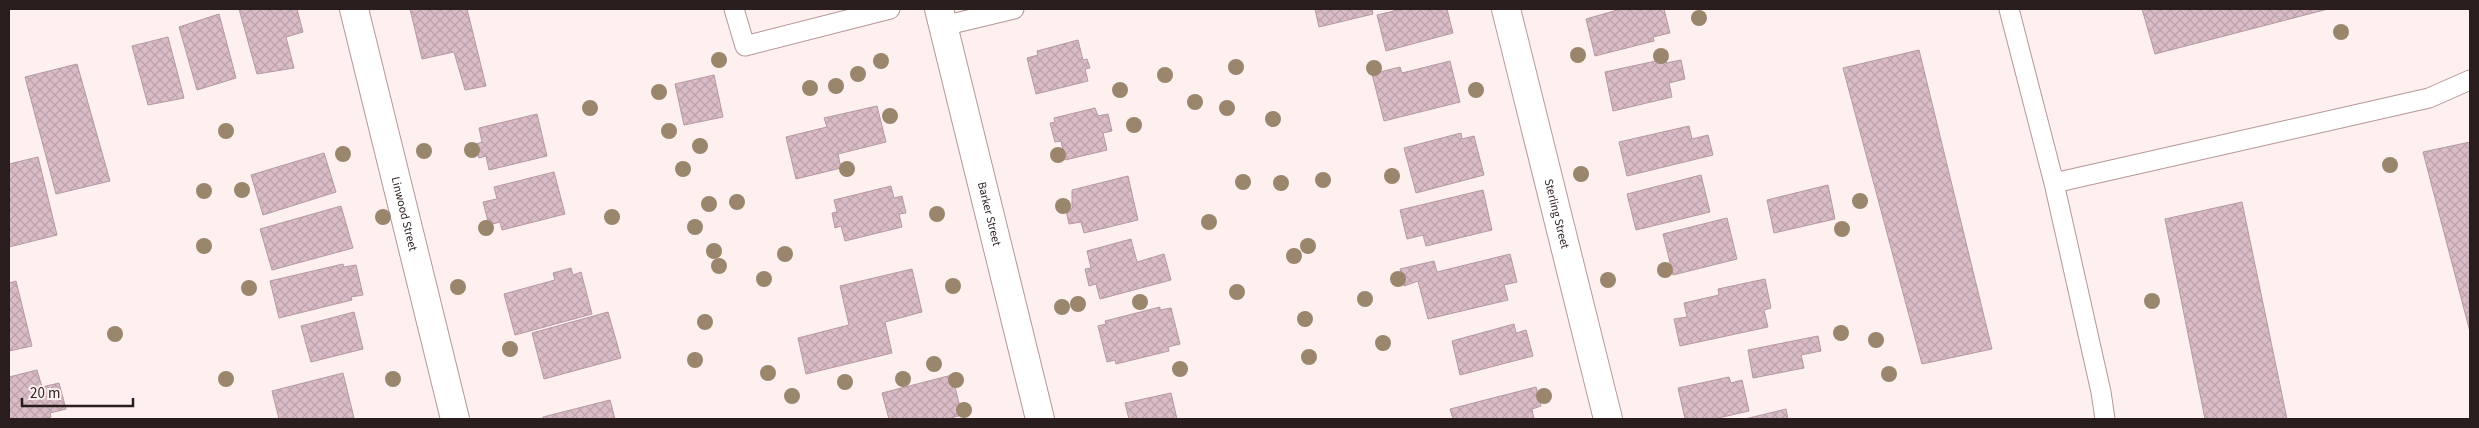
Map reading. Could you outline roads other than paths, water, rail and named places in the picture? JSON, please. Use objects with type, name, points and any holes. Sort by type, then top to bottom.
[{"type":"street","name":"Linwood Street","points":[[354,9],[455,419]]},
{"type":"street","name":"Sterling Street","points":[[1506,9],[1608,419]]},
{"type":"street","name":"Barker Street","points":[[941,17],[1040,419]]},
{"type":"lane","points":[[734,9],[745,46],[883,10]]},
{"type":"lane","points":[[941,17],[1014,9]]},
{"type":"lane","points":[[2009,9],[2054,183],[2101,392],[2104,419]]},
{"type":"lane","points":[[2054,183],[2429,98],[2470,80]]}]
